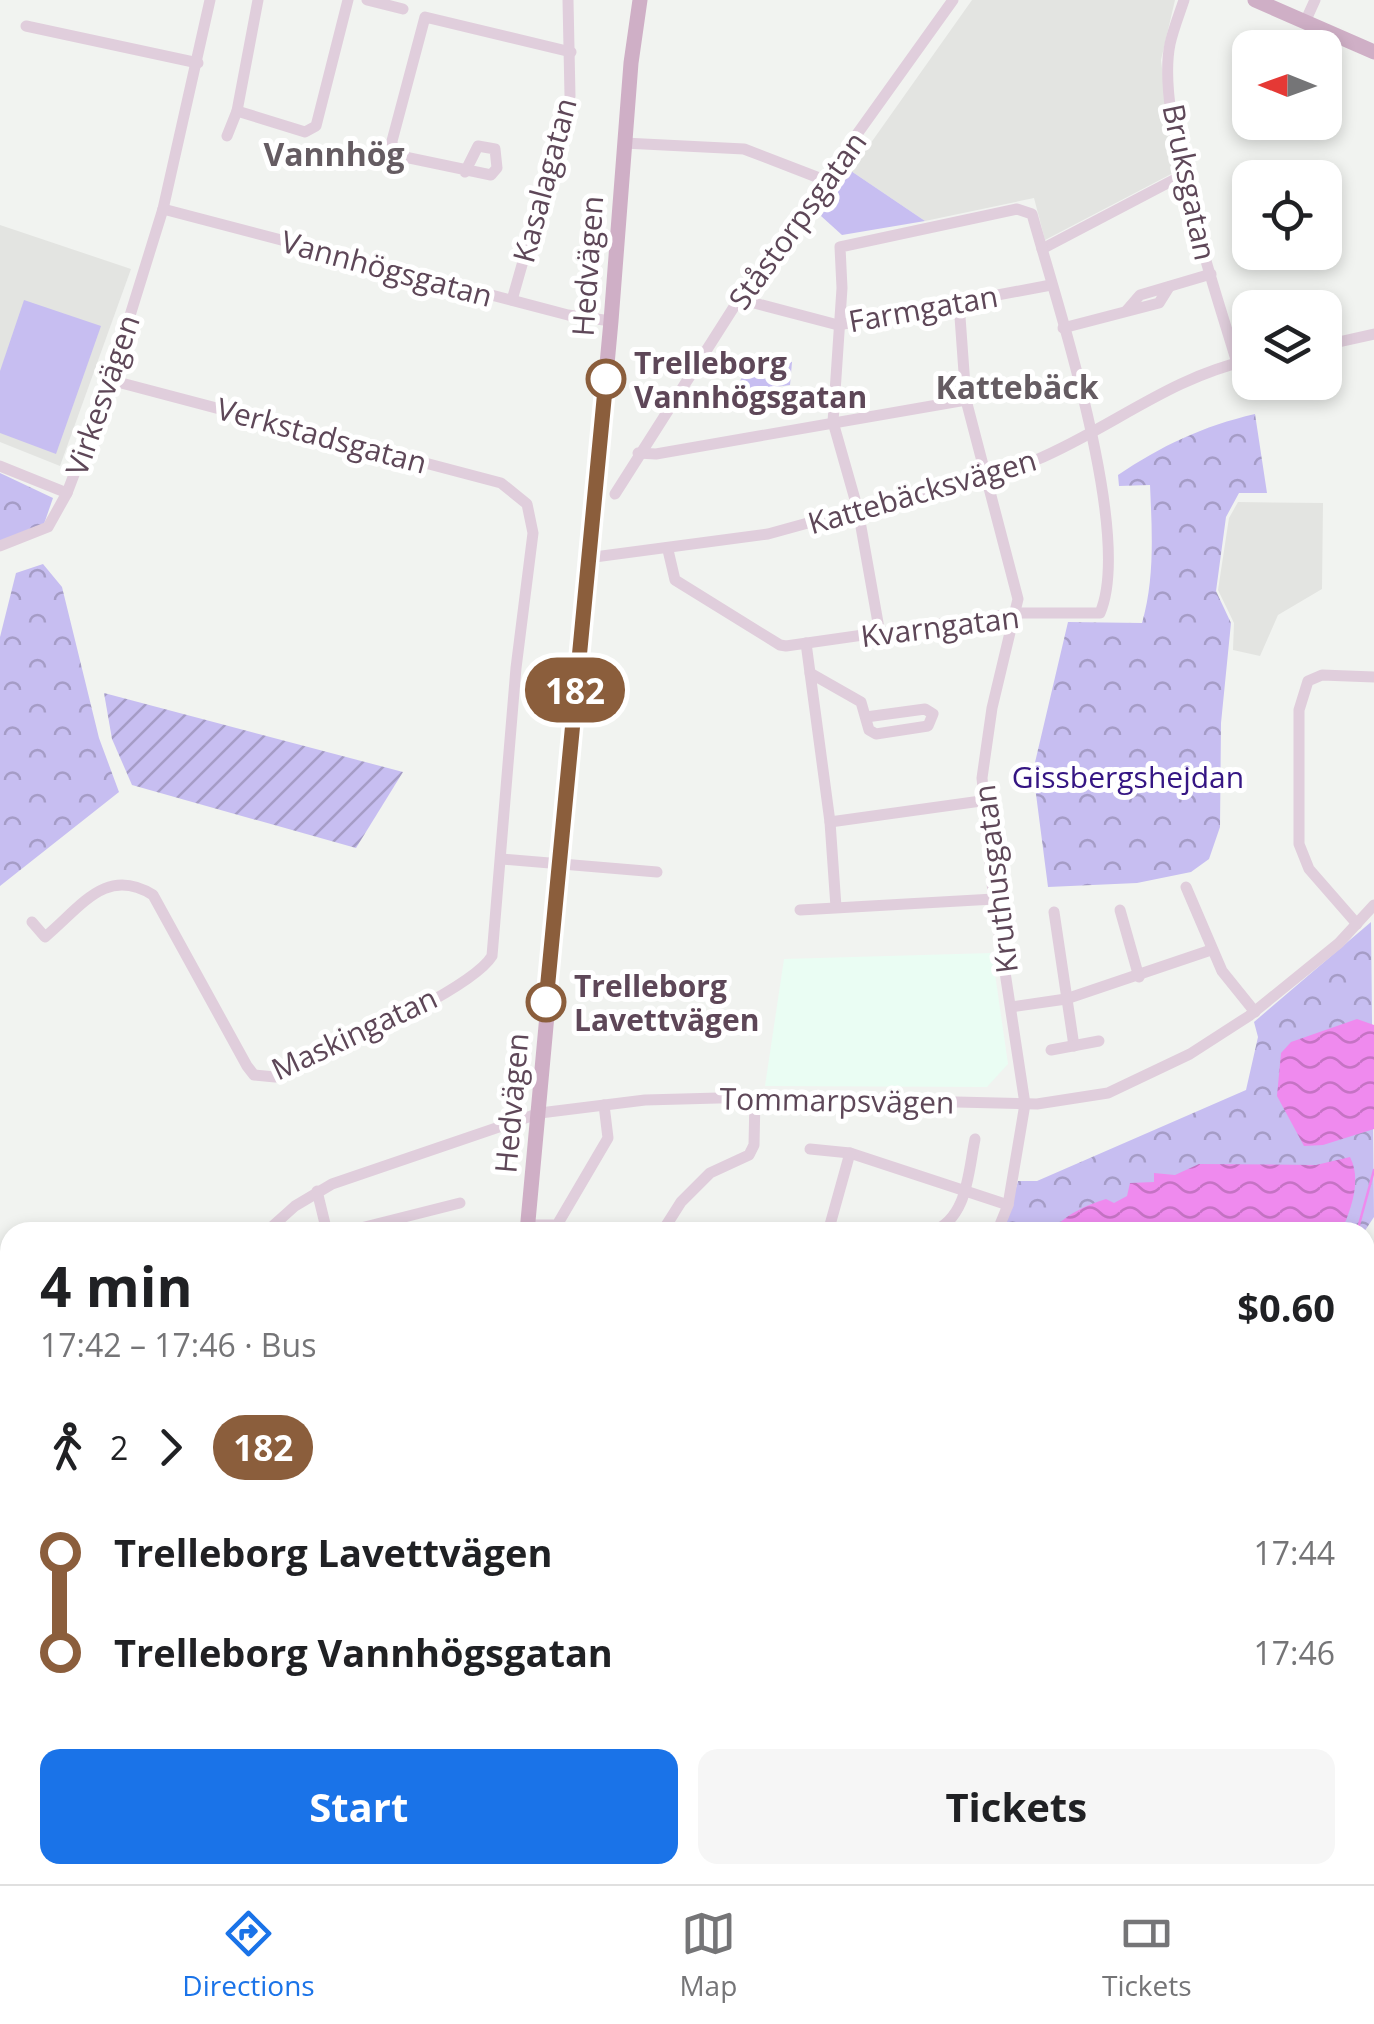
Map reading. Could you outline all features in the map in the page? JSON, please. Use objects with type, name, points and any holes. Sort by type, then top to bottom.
[{"type":"main road","name":"Hedvägen","points":[[528,1222],[586,558],[612,321],[637,0]]},
{"type":"main road","points":[[1255,0],[1310,11],[1374,52]]},
{"type":"main road","points":[[1281,0],[1374,44]]},
{"type":"street","name":"Virkesvägen","points":[[0,546],[48,527],[67,492],[110,380],[164,209],[210,0]]},
{"type":"street","points":[[226,136],[236,111],[258,0]]},
{"type":"street","points":[[236,111],[305,132],[316,126],[348,0]]},
{"type":"street","points":[[367,0],[403,8]]},
{"type":"street","name":"Kasalagatan","points":[[512,300],[564,118],[571,52],[568,0]]},
{"type":"street","name":"Ståstorpsgatan","points":[[615,494],[739,299],[827,182],[953,0]]},
{"type":"street","name":"Bruksgatan","points":[[1184,0],[1169,45],[1168,69],[1184,176],[1211,274],[1232,331]]},
{"type":"street","points":[[465,172],[393,151],[392,141],[425,17],[571,52]]},
{"type":"street","points":[[26,26],[198,63]]},
{"type":"street","points":[[624,143],[744,149],[827,182]]},
{"type":"street","points":[[1042,249],[1184,176]]},
{"type":"street","points":[[880,634],[858,510],[833,422],[840,247],[1017,208],[1027,210],[1064,328],[1089,434]]},
{"type":"street","name":"Vannhögsgatan","points":[[164,209],[512,300],[612,321]]},
{"type":"street","points":[[1064,328],[1159,302],[1169,288],[1211,274]]},
{"type":"street","name":"Farmgatan","points":[[739,299],[838,325],[1050,285]]},
{"type":"street","name":"Kruthusgatan","points":[[959,303],[966,400],[1018,599],[1018,613],[992,708],[981,801],[1025,1104],[1008,1205],[1001,1222]]},
{"type":"street","points":[[1342,341],[1374,334]]},
{"type":"street","name":"Kattebäcksvägen","points":[[586,558],[768,534],[1036,460],[1089,434],[1160,390],[1232,365]]},
{"type":"street","name":"Verkstadsgatan","points":[[110,380],[501,483],[526,504]]},
{"type":"street","points":[[638,453],[656,454],[966,400]]},
{"type":"street","name":"Kvarngatan","points":[[668,550],[675,580],[780,646],[1018,613],[1100,613],[1107,582],[1108,540],[1102,484],[1089,434]]},
{"type":"street","points":[[0,466],[67,492]]},
{"type":"street","name":"Maskingatan","points":[[32,922],[45,936],[111,882],[133,882],[154,895],[254,1076],[275,1077],[436,996],[486,965],[492,956],[516,668],[533,533],[526,504]]},
{"type":"street","points":[[806,643],[830,822],[836,907]]},
{"type":"street","points":[[810,673],[860,702],[868,730],[876,734],[928,726],[933,714],[925,709],[866,717]]},
{"type":"street","points":[[1357,924],[1302,860],[1299,710],[1308,681],[1322,676],[1374,677]]},
{"type":"street","points":[[830,822],[981,801]]},
{"type":"street","points":[[502,859],[657,872]]},
{"type":"street","points":[[1186,887],[1211,950],[1254,1012]]},
{"type":"street","points":[[800,910],[994,900]]},
{"type":"street","name":"Tommarpsvägen","points":[[278,1222],[317,1191],[540,1113],[604,1105],[754,1097],[1025,1104],[1108,1093],[1190,1054],[1254,1012],[1374,905]]},
{"type":"street","points":[[1120,910],[1139,977]]},
{"type":"street","points":[[1054,912],[1074,1046]]},
{"type":"street","points":[[1011,1007],[1066,999],[1211,950]]},
{"type":"street","points":[[1052,1050],[1099,1042]]},
{"type":"street","points":[[669,1222],[710,1173],[749,1155],[754,1146],[754,1097]]},
{"type":"street","points":[[558,1222],[608,1138],[604,1105]]},
{"type":"street","points":[[948,1222],[953,1219],[964,1191],[975,1139]]},
{"type":"street","points":[[810,1149],[850,1153],[1008,1205]]},
{"type":"street","points":[[831,1222],[850,1153]]},
{"type":"street","points":[[317,1191],[324,1222]]},
{"type":"street","points":[[385,1222],[460,1203]]},
{"type":"shaded area","points":[[972,0],[1175,0],[1161,60],[1175,172],[1045,240],[1034,198],[925,221],[851,171]]},
{"type":"shaded area","points":[[0,225],[131,269],[60,466],[0,442]]},
{"type":"shaded area","points":[[1238,502],[1323,503],[1322,589],[1278,615],[1260,656],[1233,650],[1234,623],[1218,590],[1229,518]]},
{"type":"shaded area","points":[[992,953],[1008,1064],[987,1087],[765,1086],[784,959]]},
{"type":"green space","points":[[851,171],[925,221],[842,235],[821,216]]},
{"type":"green space","points":[[24,300],[101,326],[56,454],[0,433],[0,371]]},
{"type":"green space","points":[[756,356],[792,362],[790,385],[732,393]]},
{"type":"green space","name":"Gissbergshejdan","points":[[1255,414],[1267,493],[1239,493],[1226,517],[1216,591],[1231,623],[1221,723],[1220,827],[1209,859],[1191,872],[1137,883],[1048,887],[1033,771],[1068,622],[1142,623],[1149,589],[1150,485],[1119,486],[1118,475],[1183,438]]},
{"type":"green space","points":[[0,473],[53,498],[44,524],[0,542]]},
{"type":"green space","points":[[43,564],[62,587],[99,738],[119,792],[0,886],[0,637],[16,573]]},
{"type":"green space","points":[[104,693],[403,772],[356,848],[132,785],[112,739]]},
{"type":"green space","points":[[1371,922],[1374,1217],[1371,1222],[1006,1222],[1018,1181],[1037,1181],[1246,1090],[1258,1037],[1254,1022]]},
{"type":"water","points":[[1357,1019],[1374,1025],[1374,1129],[1323,1145],[1304,1146],[1277,1096],[1281,1053],[1291,1042]]},
{"type":"water","points":[[1350,1157],[1355,1185],[1345,1222],[1061,1222],[1083,1208],[1106,1199],[1114,1203],[1127,1196],[1130,1183],[1154,1182],[1154,1173],[1175,1175],[1199,1164],[1316,1165]]},
{"type":"waterway","points":[[1360,1222],[1374,1170]]},
{"type":"bus line","name":"182","points":[[546,1002],[606,379]]},
{"type":"place","name":"Trelleborg Vannhögsgatan","points":[[606,379]]},
{"type":"place","name":"Trelleborg Lavettvägen","points":[[546,1002]]},
{"type":"district","name":"Vannhög","points":[[334,153]]},
{"type":"district","name":"Kattebäck","points":[[1017,386]]}]
